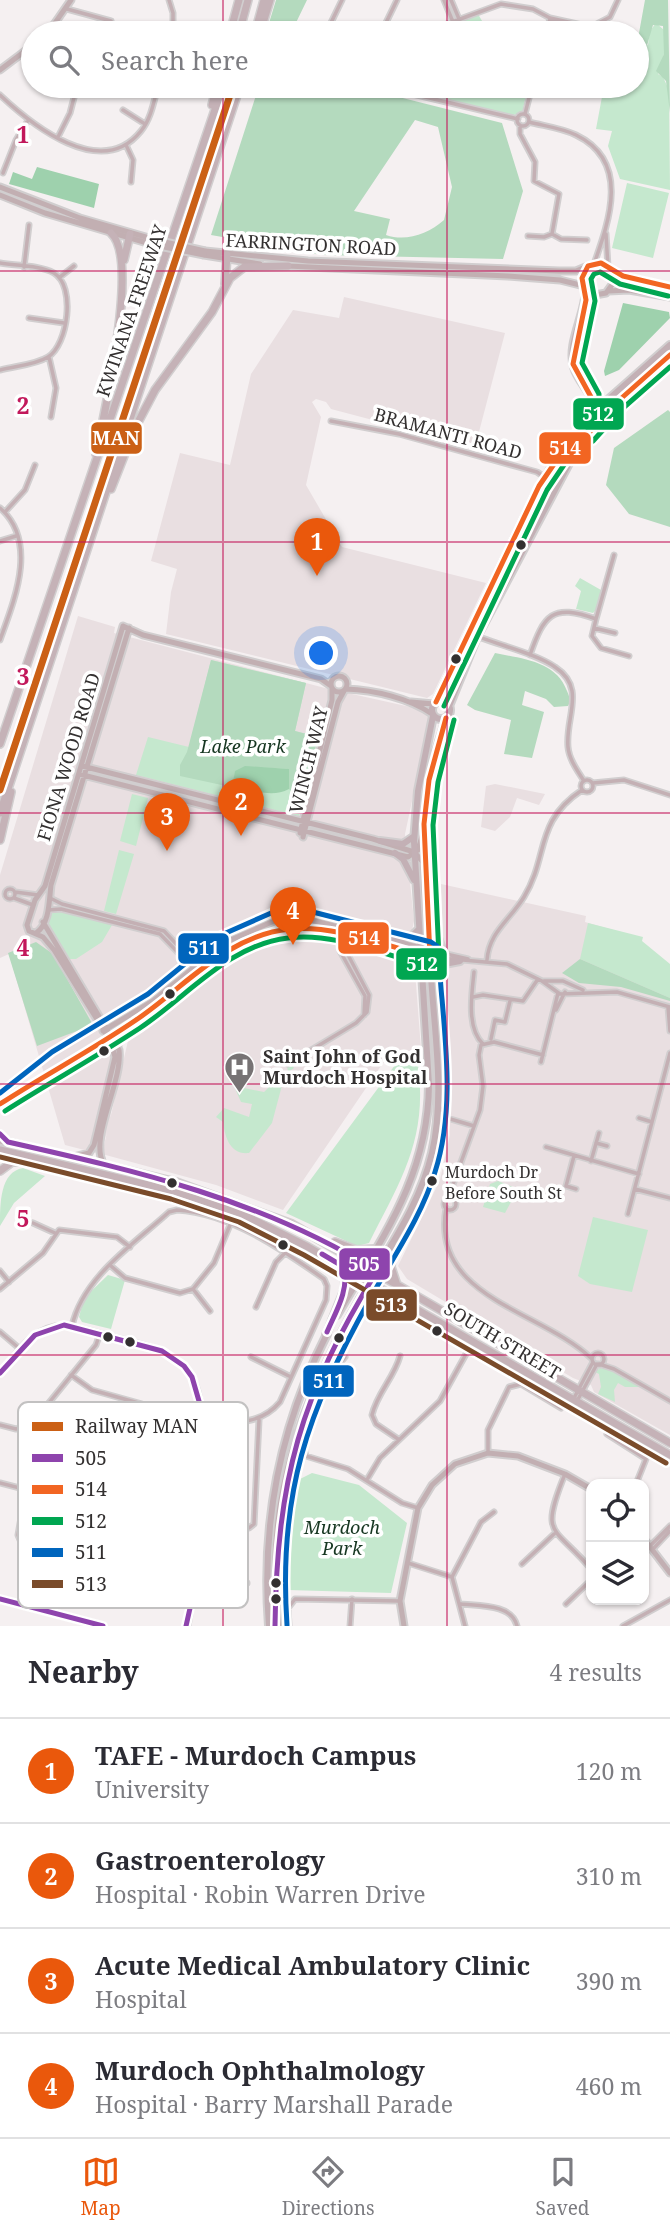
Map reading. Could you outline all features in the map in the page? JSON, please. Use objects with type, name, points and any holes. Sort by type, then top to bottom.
[{"type":"highway","points":[[233,21],[239,0]]},
{"type":"highway","points":[[242,21],[248,0]]},
{"type":"highway","points":[[260,21],[264,0]]},
{"type":"highway","points":[[262,21],[270,0]]},
{"type":"highway","points":[[197,167],[214,98]]},
{"type":"highway","name":"KWINANA FREEWAY","points":[[0,743],[219,98]]},
{"type":"highway","name":"KWINANA FREEWAY","points":[[0,813],[237,98]]},
{"type":"highway","points":[[87,493],[116,359],[121,252],[117,238],[111,233]]},
{"type":"highway","points":[[120,285],[130,236]]},
{"type":"highway","points":[[223,295],[227,257]]},
{"type":"highway","points":[[84,555],[144,410],[166,374],[223,295],[230,278],[244,267],[288,266]]},
{"type":"highway","points":[[0,840],[24,740]]},
{"type":"highway","name":"SOUTH STREET","points":[[3,1141],[195,1188],[292,1224],[366,1264],[579,1392],[670,1443]]},
{"type":"highway","name":"SOUTH STREET","points":[[0,1150],[206,1201],[284,1234],[670,1455]]},
{"type":"highway","points":[[0,1171],[12,1163],[53,1163]]},
{"type":"highway","points":[[292,1224],[352,1250],[375,1249]]},
{"type":"highway","points":[[392,1245],[391,1267],[397,1283]]},
{"type":"highway","points":[[326,1335],[345,1288],[344,1267]]},
{"type":"highway","points":[[360,1299],[385,1297],[430,1316]]},
{"type":"main road","points":[[269,1626],[267,1547],[277,1471],[294,1410],[326,1335],[410,1185],[423,1147],[429,1085],[414,835],[420,780],[435,703],[544,478],[591,410],[592,397],[576,372],[573,357],[584,313],[585,288]]},
{"type":"main road","points":[[585,422],[670,345]]},
{"type":"main road","points":[[276,1626],[277,1528],[289,1457],[317,1380],[420,1190],[436,1128],[438,1104],[424,826],[429,782],[446,718],[450,714],[449,706],[477,637],[555,484],[579,446],[603,416],[670,355]]},
{"type":"main road","points":[[435,703],[442,701],[449,706]]},
{"type":"main road","points":[[433,715],[446,718]]},
{"type":"main road","points":[[420,780],[429,782]]},
{"type":"main road","points":[[380,841],[403,844],[414,835]]},
{"type":"main road","points":[[395,853],[403,859],[415,882]]},
{"type":"main road","points":[[426,907],[443,952]]},
{"type":"main road","points":[[387,940],[410,938],[419,928]]},
{"type":"main road","points":[[407,952],[422,985]]},
{"type":"main road","points":[[430,973],[439,965],[460,961]]},
{"type":"street","points":[[58,21],[71,0]]},
{"type":"street","points":[[169,0],[174,21]]},
{"type":"street","points":[[332,21],[342,0]]},
{"type":"street","points":[[387,21],[397,0]]},
{"type":"street","points":[[444,0],[453,21]]},
{"type":"street","points":[[451,0],[459,19]]},
{"type":"street","points":[[603,21],[614,12],[618,0]]},
{"type":"street","points":[[455,21],[501,4],[533,9],[561,21]]},
{"type":"street","points":[[67,9],[111,21]]},
{"type":"street","points":[[2,70],[21,55]]},
{"type":"street","points":[[0,95],[28,121],[92,151],[108,151],[126,145],[146,124],[154,98]]},
{"type":"street","points":[[58,137],[74,98]]},
{"type":"street","points":[[429,98],[517,119],[525,114]]},
{"type":"street","points":[[524,141],[528,123],[525,114],[529,98]]},
{"type":"street","points":[[123,110],[146,124]]},
{"type":"street","points":[[517,119],[524,141],[536,163],[535,183],[559,194],[552,234]]},
{"type":"street","points":[[3,173],[16,140],[28,121]]},
{"type":"street","points":[[520,125],[528,123],[575,134],[600,153],[613,185],[604,246],[614,282],[608,291]]},
{"type":"street","points":[[126,145],[133,160],[131,182]]},
{"type":"street","name":"FARRINGTON ROAD","points":[[0,187],[130,236],[227,257],[288,266],[560,280],[585,288]]},
{"type":"street","name":"FARRINGTON ROAD","points":[[0,195],[111,233],[130,236]]},
{"type":"street","points":[[24,267],[29,225]]},
{"type":"street","points":[[606,225],[591,265],[583,273],[585,288],[595,295],[629,290],[670,297]]},
{"type":"street","points":[[528,236],[544,237],[552,234],[562,239],[587,240]]},
{"type":"street","name":"FARRINGTON ROAD","points":[[227,257],[559,271],[576,271],[591,265]]},
{"type":"street","points":[[0,263],[43,269],[60,277],[67,296],[60,342],[48,357],[0,370]]},
{"type":"street","points":[[591,265],[610,269],[632,279],[670,287]]},
{"type":"street","points":[[60,277],[75,266]]},
{"type":"street","points":[[29,318],[64,323]]},
{"type":"street","points":[[48,357],[56,388],[51,416]]},
{"type":"street","name":"BRAMANTI ROAD","points":[[331,421],[399,434],[537,472],[555,484]]},
{"type":"street","points":[[4,512],[25,490],[35,465]]},
{"type":"street","points":[[0,508],[16,536],[20,550],[19,582],[0,640]]},
{"type":"street","points":[[0,541],[16,536]]},
{"type":"street","points":[[614,555],[596,619],[594,643],[601,648],[629,656]]},
{"type":"street","points":[[530,655],[546,619],[558,612],[569,611],[596,619]]},
{"type":"street","points":[[594,628],[615,633]]},
{"type":"street","name":"FIONA WOOD ROAD","points":[[82,775],[45,886],[38,895],[27,925],[29,931],[36,933],[42,929],[51,885],[82,775],[101,705],[125,630],[321,679]]},
{"type":"street","points":[[469,633],[551,664],[568,680],[574,696],[569,754],[584,781],[582,790],[557,811],[546,830],[526,894],[491,938],[487,960]]},
{"type":"street","points":[[321,679],[335,676],[347,679],[365,691]]},
{"type":"street","name":"WINCH WAY","points":[[304,827],[335,676]]},
{"type":"street","points":[[321,679],[338,692],[365,691],[408,702],[435,703]]},
{"type":"street","name":"WINCH WAY","points":[[304,827],[338,702],[345,690],[347,679]]},
{"type":"street","points":[[408,702],[433,715]]},
{"type":"street","points":[[84,767],[177,790],[408,857],[415,853],[424,826]]},
{"type":"street","points":[[82,775],[304,827],[380,841],[415,853],[424,865]]},
{"type":"street","points":[[584,781],[593,783],[624,780],[670,795]]},
{"type":"street","points":[[582,790],[591,791],[593,783]]},
{"type":"street","points":[[153,792],[155,784]]},
{"type":"street","points":[[175,798],[177,790]]},
{"type":"street","points":[[367,838],[373,848]]},
{"type":"street","points":[[34,907],[29,901],[5,897],[10,887],[20,894],[50,897],[62,904],[163,935],[196,969]]},
{"type":"street","points":[[20,894],[21,887]]},
{"type":"street","points":[[13,898],[15,892]]},
{"type":"street","points":[[48,910],[61,909],[115,919]]},
{"type":"street","points":[[108,1033],[196,969],[232,939],[289,917],[407,952],[430,953],[460,961],[487,960],[512,966],[556,991],[617,992],[669,1007],[670,1031]]},
{"type":"street","points":[[289,917],[287,924],[295,929]]},
{"type":"street","points":[[43,922],[120,1057],[98,1149],[104,1164]]},
{"type":"street","points":[[196,969],[242,941],[265,933],[295,929],[387,940],[421,952]]},
{"type":"street","points":[[36,933],[51,945],[108,1033],[115,1057],[94,1145],[89,1153],[70,1157]]},
{"type":"street","points":[[288,1064],[356,1023],[369,1008],[369,995],[346,951],[346,933]]},
{"type":"street","points":[[430,953],[443,952],[471,960]]},
{"type":"street","points":[[474,972],[474,1032],[483,1044]]},
{"type":"street","points":[[540,980],[566,984],[585,991]]},
{"type":"street","points":[[473,997],[483,995],[510,1001],[527,1000],[540,980]]},
{"type":"street","points":[[554,1015],[557,982]]},
{"type":"street","points":[[541,1062],[566,984]]},
{"type":"street","points":[[491,1039],[495,1020],[505,1022],[510,1001]]},
{"type":"street","points":[[483,1044],[494,1042],[542,1055]]},
{"type":"street","points":[[446,1218],[456,1205],[451,1198],[453,1186],[483,1096],[479,1055],[483,1044]]},
{"type":"street","points":[[628,1214],[668,1072],[670,1054]]},
{"type":"street","points":[[438,1104],[447,1118],[474,1126]]},
{"type":"street","points":[[436,1128],[447,1118]]},
{"type":"street","points":[[639,1118],[652,1122]]},
{"type":"street","points":[[591,1161],[598,1133]]},
{"type":"street","points":[[596,1143],[607,1146]]},
{"type":"street","points":[[546,1147],[639,1174]]},
{"type":"street","points":[[574,1156],[566,1186],[576,1189]]},
{"type":"street","points":[[635,1189],[670,1198]]},
{"type":"street","points":[[451,1198],[444,1202],[445,1240],[454,1266],[476,1288],[584,1351],[595,1361],[670,1401]]},
{"type":"street","points":[[446,1208],[453,1209]]},
{"type":"street","points":[[72,1326],[83,1294],[169,1212],[177,1210],[230,1225],[286,1252],[324,1279],[328,1295],[280,1402],[271,1413],[258,1420],[248,1420]]},
{"type":"street","points":[[33,1223],[55,1233]]},
{"type":"street","points":[[111,1266],[125,1278],[180,1293],[193,1289],[214,1264],[230,1225]]},
{"type":"street","points":[[0,1289],[43,1253],[55,1233],[65,1229],[117,1237],[130,1248]]},
{"type":"street","points":[[256,1307],[276,1262],[286,1252]]},
{"type":"street","points":[[0,1271],[9,1282]]},
{"type":"street","points":[[193,1289],[211,1311]]},
{"type":"street","points":[[0,1373],[20,1349],[42,1329],[56,1325],[72,1326],[160,1348],[187,1368],[198,1391],[199,1402]]},
{"type":"street","points":[[0,1332],[20,1349]]},
{"type":"street","points":[[49,1402],[96,1345],[100,1333]]},
{"type":"street","points":[[574,1402],[601,1353],[614,1369]]},
{"type":"street","points":[[368,1478],[380,1458],[440,1401],[466,1354]]},
{"type":"street","points":[[398,1440],[376,1424],[372,1415],[400,1356]]},
{"type":"street","points":[[251,1357],[291,1377]]},
{"type":"street","points":[[345,1357],[315,1408],[303,1448],[306,1456],[368,1478],[402,1503],[418,1508]]},
{"type":"street","points":[[595,1361],[604,1357]]},
{"type":"street","points":[[71,1375],[92,1390],[135,1402]]},
{"type":"street","points":[[488,1453],[488,1430],[509,1387],[521,1384],[561,1408]]},
{"type":"street","points":[[248,1528],[254,1524],[258,1420]]},
{"type":"street","points":[[0,1425],[18,1429]]},
{"type":"street","points":[[607,1434],[646,1459],[638,1479]]},
{"type":"street","points":[[404,1626],[400,1601],[418,1508],[432,1485],[455,1464],[488,1453],[518,1456],[565,1474],[586,1486]]},
{"type":"street","points":[[565,1474],[551,1518],[555,1534],[586,1564]]},
{"type":"street","points":[[0,1483],[18,1487]]},
{"type":"street","points":[[465,1626],[452,1577],[481,1521],[494,1512]]},
{"type":"street","points":[[652,1547],[670,1528]]},
{"type":"street","points":[[522,1564],[555,1534]]},
{"type":"street","points":[[647,1542],[670,1573]]},
{"type":"street","points":[[408,1563],[452,1577]]},
{"type":"street","points":[[566,1604],[586,1585]]},
{"type":"street","points":[[289,1626],[288,1608],[295,1599],[400,1601]]},
{"type":"street","points":[[350,1626],[352,1599]]},
{"type":"street","points":[[623,1626],[629,1620],[670,1600]]},
{"type":"street","points":[[0,1601],[18,1606]]},
{"type":"street","points":[[461,1604],[506,1611],[516,1619],[517,1626]]},
{"type":"street","points":[[25,1608],[90,1626]]},
{"type":"street","points":[[187,1626],[191,1608]]},
{"type":"street","points":[[629,1620],[632,1626]]},
{"type":"street","points":[[80,1623],[103,1626]]},
{"type":"shaded area","points":[[37,167],[99,184],[94,208],[9,184],[13,172],[32,179]]},
{"type":"shaded area","points":[[344,297],[505,333],[475,447],[331,409],[326,402],[316,399],[312,402],[321,417],[306,485],[342,547],[486,583],[433,694],[427,698],[166,634],[177,569],[151,561],[180,453],[230,465],[251,374],[293,310],[339,318]]},
{"type":"shaded area","points":[[623,303],[669,312],[670,318],[619,370],[605,376],[604,371]]},
{"type":"shaded area","points":[[78,616],[115,627],[114,633],[325,688],[424,710],[430,717],[405,834],[414,921],[411,935],[376,933],[290,913],[255,926],[211,948],[130,1015],[112,1094],[110,1123],[100,1154],[65,1145],[9,954],[0,958],[0,875]]},
{"type":"shaded area","points":[[245,766],[289,769],[289,789],[267,793],[233,782],[235,771]]},
{"type":"shaded area","points":[[495,784],[545,794],[539,805],[517,798],[510,817],[495,831],[481,827],[486,786]]},
{"type":"shaded area","points":[[441,884],[586,916],[585,922],[641,938],[640,941],[670,967],[670,1435],[594,1392],[591,1385],[573,1378],[407,1279],[398,1266],[440,1180],[450,1135]]},
{"type":"shaded area","name":"Saint John of God Murdoch Hospital","points":[[293,931],[328,935],[409,959],[415,971],[421,1049],[383,1063],[283,1210],[216,1185],[102,1154],[130,1032],[233,949],[274,933]]},
{"type":"green space","points":[[276,0],[307,0],[297,21],[270,21]]},
{"type":"green space","points":[[645,0],[668,0],[670,113],[666,81],[656,71],[664,54],[663,26],[653,25],[649,39],[649,21],[641,21]]},
{"type":"green space","points":[[478,14],[482,21],[460,21]]},
{"type":"green space","points":[[656,23],[664,30],[664,54],[658,74],[663,77],[669,90],[670,190],[620,179],[608,146],[612,131],[596,129],[602,98],[649,98],[650,31]]},
{"type":"green space","points":[[255,98],[403,98],[502,123],[523,191],[503,259],[323,255],[211,235]],"holes":[[[415,120],[438,127],[452,187],[444,220],[431,229],[409,237],[386,235],[390,219],[354,211]]]},
{"type":"green space","points":[[438,98],[525,98],[522,114],[512,115]]},
{"type":"green space","points":[[627,183],[669,193],[653,258],[612,248]]},
{"type":"green space","points":[[668,410],[670,527],[629,514],[606,485],[614,448]]},
{"type":"green space","points":[[580,578],[601,590],[597,609],[593,613],[576,609],[581,591],[575,586]]},
{"type":"green space","points":[[495,653],[547,667],[562,681],[569,696],[568,706],[554,707],[546,699],[525,691],[522,705],[544,712],[532,758],[504,754],[511,720],[475,710],[467,705]]},
{"type":"green space","name":"Lake Park","points":[[211,660],[306,683],[295,731],[318,737],[310,770],[303,769],[298,786],[304,792],[299,816],[136,775],[148,737],[189,747]]},
{"type":"green space","name":"Lake Park","points":[[211,660],[306,683],[295,731],[318,737],[310,770],[303,769],[298,786],[299,799],[289,789],[289,769],[253,767],[231,787],[180,776],[180,765],[187,752]]},
{"type":"green space","points":[[132,794],[148,798],[136,846],[120,841]]},
{"type":"green space","points":[[119,850],[134,854],[116,914],[104,911]]},
{"type":"green space","points":[[54,910],[112,925],[102,942],[76,959],[70,959],[47,922]]},
{"type":"green space","points":[[588,923],[643,937],[642,941],[670,964],[670,998],[580,959]]},
{"type":"green space","points":[[36,942],[53,954],[93,1025],[37,1046],[8,953]]},
{"type":"green space","points":[[580,959],[670,998],[670,1001],[621,987],[579,983],[562,973]]},
{"type":"green space","points":[[398,1061],[418,1065],[419,1115],[415,1137],[401,1179],[369,1243],[357,1246],[286,1213]]},
{"type":"green space","points":[[292,1065],[294,1068],[285,1074],[272,1123],[249,1153],[237,1151],[227,1139],[223,1122],[216,1117],[224,1108],[249,1117],[252,1104],[241,1102],[234,1086],[264,1092],[269,1087],[267,1078],[288,1071],[287,1067]]},
{"type":"green space","points":[[23,1168],[45,1176],[14,1203],[0,1226],[1,1199],[6,1182],[15,1171]]},
{"type":"green space","points":[[498,1181],[518,1189],[505,1213],[483,1207],[490,1184]]},
{"type":"green space","points":[[593,1217],[648,1230],[632,1292],[590,1284],[578,1276]]},
{"type":"green space","points":[[108,1275],[125,1280],[111,1329],[82,1322],[79,1317],[84,1298]]},
{"type":"green space","points":[[600,1368],[611,1370],[641,1387],[625,1387],[618,1383],[614,1390],[615,1402],[598,1394],[601,1387],[599,1374],[595,1372]]},
{"type":"green space","name":"Murdoch Park","points":[[312,1473],[359,1485],[407,1523],[391,1593],[288,1590],[288,1530],[298,1480]]},
{"type":"rail line","name":"MAN","points":[[0,790],[229,98]]},
{"type":"transit line","name":"514","points":[[436,702],[539,486],[591,410],[591,397],[573,364],[586,300],[582,278],[588,266],[601,263],[623,276],[670,287]]},
{"type":"transit line","name":"512","points":[[444,706],[547,490],[599,413],[599,394],[582,363],[595,301],[591,279],[594,274],[600,272],[620,284],[668,296]]},
{"type":"transit line","name":"514","points":[[587,435],[616,403],[670,355]]},
{"type":"transit line","name":"512","points":[[593,441],[622,409],[670,367]]},
{"type":"transit line","name":"514","points":[[0,1104],[136,1020],[208,964],[246,941],[267,933],[290,929],[325,930],[361,937],[430,957],[424,824],[429,780],[446,718]]},
{"type":"transit line","name":"512","points":[[5,1111],[140,1028],[227,961],[266,943],[288,938],[323,938],[428,966],[436,963],[439,957],[433,825],[438,782],[454,720]]},
{"type":"transit line","name":"511","points":[[0,1093],[52,1052],[148,994],[219,936],[278,910],[301,909],[431,942],[437,946],[446,1042],[447,1086],[441,1151],[422,1205],[348,1340],[314,1417],[293,1494],[287,1535],[287,1625]]},
{"type":"transit line","name":"505","points":[[0,1134],[8,1142],[104,1164],[244,1207],[334,1246],[377,1271],[329,1359],[311,1399],[298,1440],[281,1526],[275,1626]]},
{"type":"transit line","name":"513","points":[[0,1157],[171,1199],[239,1222],[304,1255],[666,1463]]},
{"type":"transit line","name":"505","points":[[322,1254],[344,1267],[345,1276],[341,1301],[327,1332]]},
{"type":"transit line","name":"505","points":[[0,1373],[35,1335],[64,1325],[162,1351],[184,1366],[192,1377],[199,1402]]},
{"type":"transit line","name":"505","points":[[0,1599],[18,1604]]},
{"type":"transit line","name":"505","points":[[34,1608],[103,1626]]},
{"type":"transit line","name":"505","points":[[186,1626],[190,1608]]},
{"type":"place","name":"TAFE - Murdoch Campus","points":[[317,576]]},
{"type":"place","name":"Gastroenterology","points":[[241,836]]},
{"type":"place","name":"Acute Medical Ambulatory Clinic","points":[[167,851]]},
{"type":"place","name":"Murdoch Ophthalmology","points":[[293,945]]},
{"type":"place","name":"Saint John of God Murdoch Hospital","points":[[240,1094]]},
{"type":"place","name":"Murdoch Dr Before South St","points":[[432,1181]]}]
